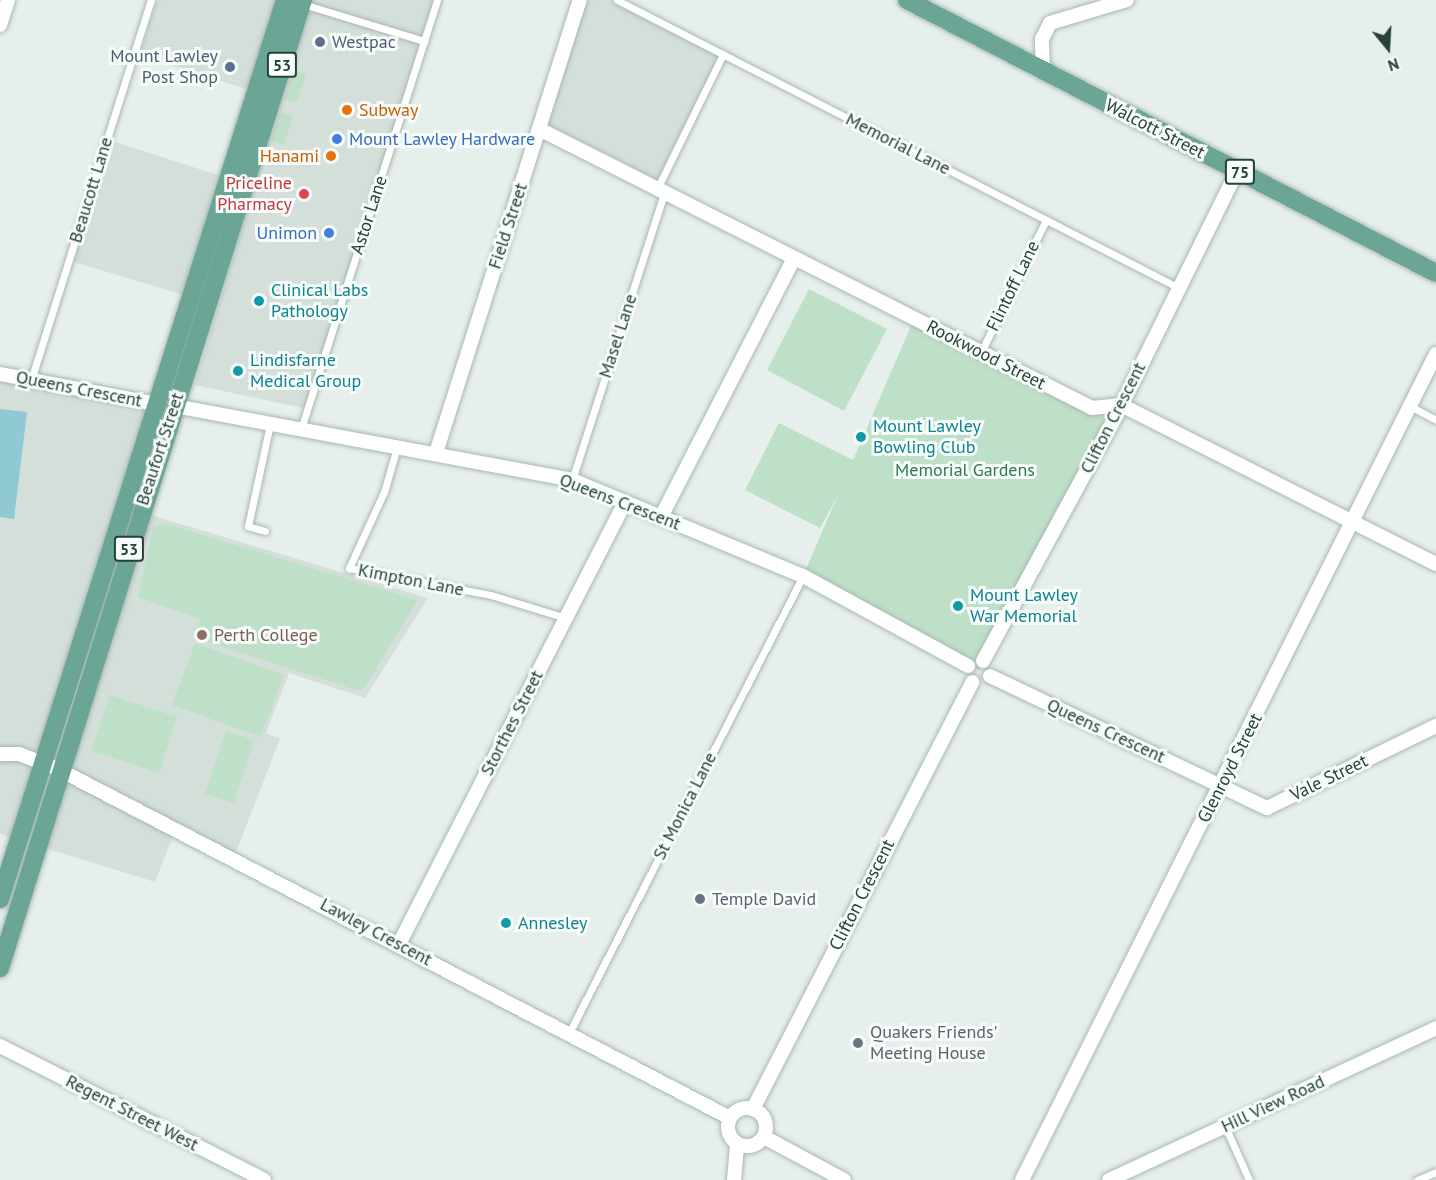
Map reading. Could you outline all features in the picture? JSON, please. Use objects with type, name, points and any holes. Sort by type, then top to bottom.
[{"type":"main road","name":"Walcott Street","points":[[907,0],[1436,273]]},
{"type":"main road","name":"Beaufort Street","points":[[0,898],[50,765],[295,1]]},
{"type":"main road","name":"Beaufort Street","points":[[0,968],[50,765],[52,734],[166,405]]},
{"type":"street","points":[[0,25],[8,0]]},
{"type":"street","name":"Field Street","points":[[436,453],[580,0]]},
{"type":"street","points":[[1043,71],[1042,39],[1050,23],[1128,0]]},
{"type":"street","name":"Rookwood Street","points":[[539,129],[1092,408],[1121,405]]},
{"type":"street","name":"Clifton Crescent","points":[[983,662],[1121,405],[1237,171]]},
{"type":"street","points":[[662,517],[794,258]]},
{"type":"street","name":"Glenroyd Street","points":[[1022,1180],[1436,354]]},
{"type":"street","name":"Queens Crescent","points":[[0,374],[301,430],[397,445],[572,480],[803,576],[968,666]]},
{"type":"street","points":[[1121,405],[1436,564]]},
{"type":"street","name":"Storthes Street","points":[[399,944],[625,503]]},
{"type":"street","points":[[983,662],[990,676],[982,684],[972,682],[968,666],[983,662]]},
{"type":"street","name":"Queens Crescent","points":[[990,676],[1221,785]]},
{"type":"street","name":"Clifton Crescent","points":[[753,1109],[972,682]]},
{"type":"street","name":"Vale Street","points":[[1221,785],[1267,808],[1436,726]]},
{"type":"street","name":"Lawley Crescent","points":[[0,754],[19,754],[38,748],[52,734]]},
{"type":"street","name":"Lawley Crescent","points":[[19,754],[50,765],[399,944],[568,1035],[730,1118]]},
{"type":"street","name":"Hill View Road","points":[[1109,1180],[1436,1028]]},
{"type":"street","name":"Regent Street West","points":[[0,1046],[264,1180]]},
{"type":"street","points":[[740,1109],[753,1109],[764,1118],[764,1137],[752,1147],[737,1144],[728,1133],[730,1118],[740,1109]]},
{"type":"street","points":[[764,1137],[844,1180]]},
{"type":"street","points":[[734,1180],[737,1144]]},
{"type":"lane","name":"Beaucott Lane","points":[[31,380],[151,0]]},
{"type":"lane","name":"Astor Lane","points":[[301,430],[437,0]]},
{"type":"lane","name":"Memorial Lane","points":[[617,0],[1179,288]]},
{"type":"lane","points":[[295,1],[424,41]]},
{"type":"lane","name":"Masel Lane","points":[[572,480],[661,191],[723,54]]},
{"type":"lane","name":"Flintoff Lane","points":[[981,352],[1046,220]]},
{"type":"lane","points":[[1410,406],[1436,420]]},
{"type":"lane","points":[[265,531],[248,526],[270,424]]},
{"type":"lane","name":"Kimpton Lane","points":[[397,445],[384,492],[349,568],[491,595],[566,618]]},
{"type":"lane","name":"St Monica Lane","points":[[568,1035],[803,576]]},
{"type":"lane","points":[[1225,1126],[1249,1180]]},
{"type":"lane","points":[[1417,1180],[1436,1172]]},
{"type":"shaded area","points":[[157,0],[278,0],[249,90],[140,55]]},
{"type":"shaded area","points":[[310,0],[442,0],[312,410],[195,385]]},
{"type":"shaded area","points":[[580,0],[617,0],[723,54],[657,189],[539,129]]},
{"type":"shaded area","points":[[112,141],[221,176],[184,295],[74,262]]},
{"type":"shaded area","name":"Perth College","points":[[0,375],[150,405],[117,505],[428,598],[365,698],[289,673],[266,733],[280,739],[234,857],[176,828],[155,882],[0,834]]},
{"type":"green space","points":[[294,70],[306,74],[297,103],[285,99]]},
{"type":"green space","points":[[281,112],[293,116],[284,145],[271,140]]},
{"type":"green space","points":[[809,289],[887,329],[844,411],[767,370]]},
{"type":"green space","name":"Memorial Gardens","points":[[914,319],[1117,414],[979,670],[803,576],[838,495],[820,528],[745,490],[779,423],[853,460]]},
{"type":"green space","points":[[163,523],[418,600],[364,688],[357,690],[195,638],[200,619],[138,597],[153,528]]},
{"type":"green space","points":[[195,643],[284,675],[261,737],[172,705]]},
{"type":"green space","points":[[110,695],[177,717],[159,773],[91,751]]},
{"type":"green space","points":[[226,731],[254,740],[234,803],[205,794]]},
{"type":"water","points":[[0,409],[27,412],[14,519],[0,517]]},
{"type":"place","name":"Westpac","points":[[320,42]]},
{"type":"place","name":"Mount Lawley Post Shop","points":[[230,67]]},
{"type":"place","name":"Subway","points":[[347,110]]},
{"type":"place","name":"Mount Lawley Hardware","points":[[337,139]]},
{"type":"place","name":"Hanami","points":[[331,156]]},
{"type":"place","name":"Priceline Pharmacy","points":[[304,194]]},
{"type":"place","name":"Unimon","points":[[329,233]]},
{"type":"place","name":"Clinical Labs Pathology","points":[[259,301]]},
{"type":"place","name":"Lindisfarne Medical Group","points":[[238,371]]},
{"type":"place","name":"Mount Lawley Bowling Club","points":[[861,437]]},
{"type":"place","name":"Mount Lawley War Memorial","points":[[958,606]]},
{"type":"place","name":"Perth College","points":[[202,635]]},
{"type":"place","name":"Temple David","points":[[700,899]]},
{"type":"place","name":"Annesley","points":[[506,923]]},
{"type":"place","name":"Quakers Friends' Meeting House","points":[[858,1043]]}]
